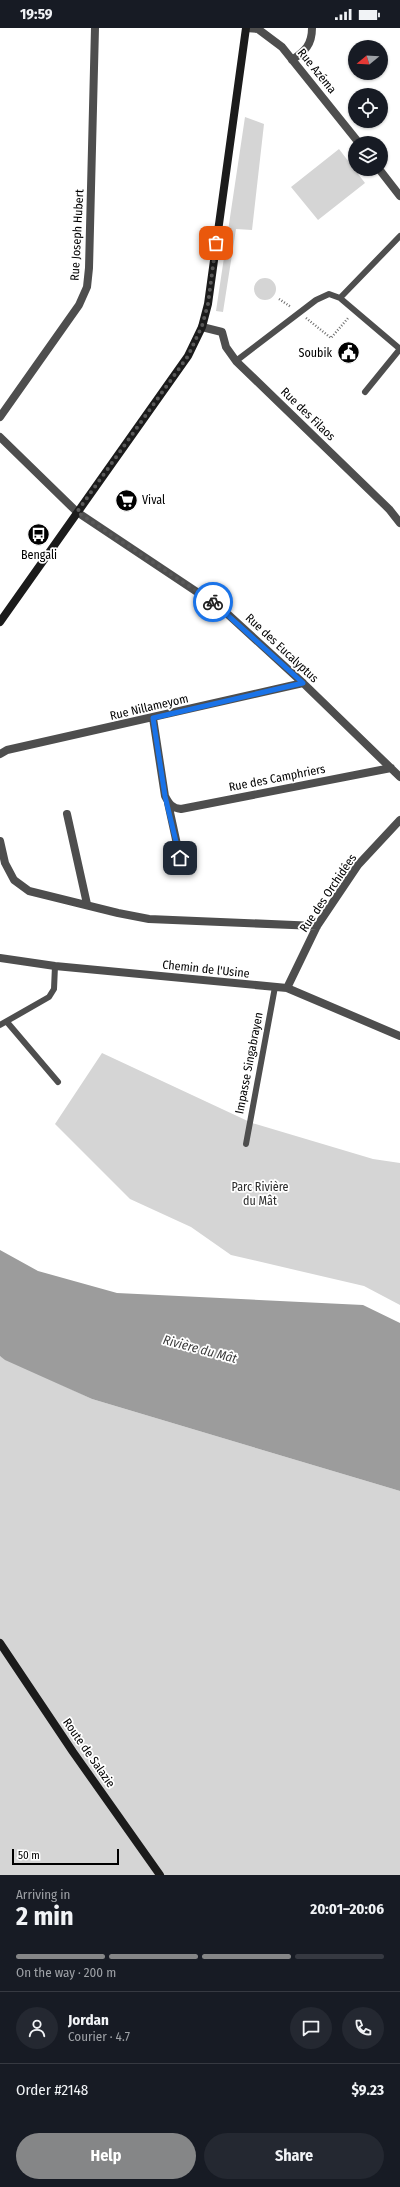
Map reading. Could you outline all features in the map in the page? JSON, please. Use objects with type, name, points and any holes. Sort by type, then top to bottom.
[{"type":"main road","points":[[0,622],[188,356],[202,326],[208,304],[246,28]]},
{"type":"main road","name":"Route de Salazie","points":[[0,1643],[73,1752],[160,1875]]},
{"type":"street","name":"Rue Joseph Hubert","points":[[0,417],[80,304],[87,287],[89,268],[95,28]]},
{"type":"street","name":"Rue Azéma","points":[[246,28],[258,29],[270,36],[292,60],[353,136]]},
{"type":"street","points":[[292,60],[307,49],[312,36],[312,28]]},
{"type":"street","points":[[384,176],[400,196]]},
{"type":"street","name":"Rue des Filaos","points":[[202,326],[222,332],[226,346],[236,361],[389,509],[400,523]]},
{"type":"street","name":"Rue des Eucalyptus","points":[[0,437],[77,512],[221,608],[303,683],[400,777]]},
{"type":"street","name":"Rue Nillameyom","points":[[0,754],[7,750],[303,683]]},
{"type":"street","points":[[153,718],[165,796],[180,858]]},
{"type":"street","name":"Rue des Camphriers","points":[[168,804],[174,808],[181,809],[391,768]]},
{"type":"street","points":[[67,814],[87,904]]},
{"type":"street","name":"Rue des Orchidées","points":[[287,988],[318,926],[358,865],[400,820]]},
{"type":"street","points":[[0,841],[5,863],[14,880],[29,891],[87,904],[118,913],[149,919],[318,926]]},
{"type":"street","name":"Chemin de l'Usine","points":[[0,958],[55,966],[287,988],[400,1036]]},
{"type":"lane","points":[[340,298],[400,236]]},
{"type":"lane","points":[[236,361],[299,312],[324,295],[329,294],[340,298],[400,349],[365,392]]},
{"type":"lane","points":[[0,1025],[49,997],[54,989],[55,966]]},
{"type":"lane","name":"Impasse Singabrayen","points":[[246,1144],[275,987]]},
{"type":"lane","points":[[7,1022],[58,1082]]},
{"type":"path","points":[[279,298],[288,304]]},
{"type":"path","points":[[299,312],[331,338],[354,310]]},
{"type":"green space","points":[[245,117],[264,124],[252,230],[236,229],[223,312],[216,311]]},
{"type":"green space","points":[[339,149],[348,161],[348,176],[360,176],[365,183],[318,220],[291,187]]},
{"type":"green space","points":[[265,278],[273,281],[276,289],[273,297],[265,300],[257,297],[254,289],[257,281]]},
{"type":"green space","name":"Parc Rivière du Mât","points":[[102,1053],[252,1123],[373,1159],[400,1163],[400,1305],[364,1286],[231,1255],[191,1227],[130,1199],[55,1124]]},
{"type":"green space","points":[[0,1356],[92,1399],[400,1491],[400,1875],[0,1875]]},
{"type":"water","name":"Rivière du Mât","points":[[0,1250],[38,1271],[117,1293],[363,1305],[400,1323],[400,1491],[92,1399],[5,1360],[0,1356]]},
{"type":"way so far","points":[[213,602],[77,512],[116,454],[188,356],[202,326],[208,304],[216,243]]},
{"type":"place","name":"Soubik","points":[[348,353]]},
{"type":"place","name":"Vival","points":[[126,500]]},
{"type":"place","name":"Bengali","points":[[39,534]]},
{"type":"route","points":[[180,858],[165,796],[153,718],[303,683],[213,602]]}]
